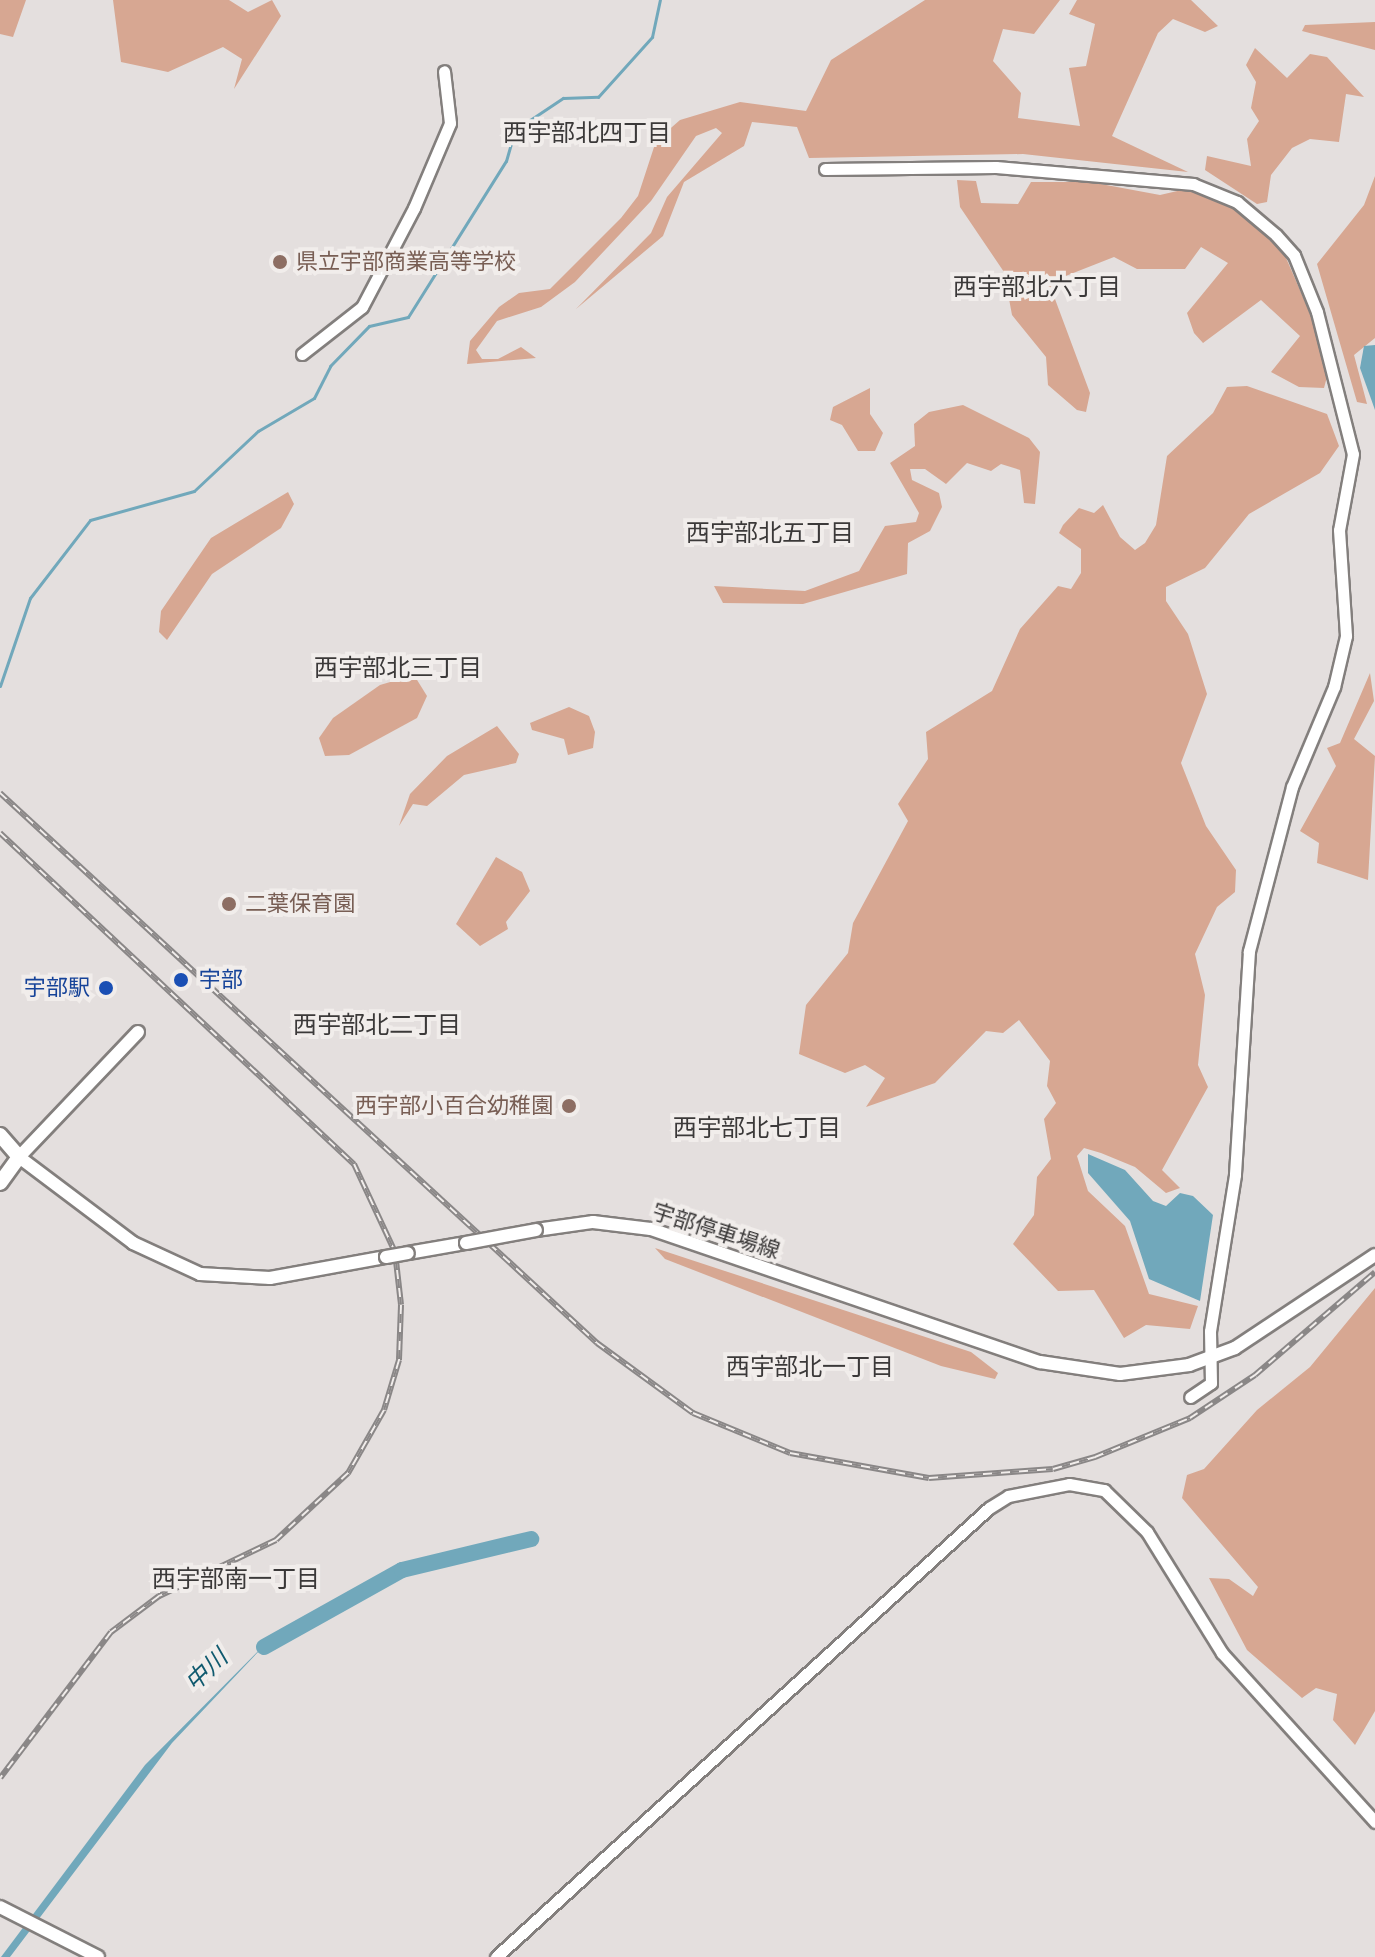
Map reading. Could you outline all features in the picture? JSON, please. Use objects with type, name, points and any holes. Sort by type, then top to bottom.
[{"type":"main road","points":[[0,1183],[19,1157],[95,1072],[138,1032]]},
{"type":"main road","points":[[0,1135],[19,1157]]},
{"type":"main road","name":"宇部停車場線","points":[[19,1157],[133,1243],[200,1274],[253,1279],[593,1222],[651,1229],[1084,1372],[1140,1373],[1210,1358],[1260,1334],[1375,1255]]},
{"type":"main road","points":[[0,1907],[98,1957]]},
{"type":"street","points":[[302,354],[362,307],[414,208],[450,123],[444,71]]},
{"type":"street","points":[[825,169],[996,167],[1193,184],[1237,202],[1276,235],[1294,255],[1317,312],[1353,454],[1339,530],[1346,636],[1334,687],[1292,787],[1244,975],[1235,1175],[1210,1358],[1211,1383],[1190,1397]]},
{"type":"street","points":[[496,1957],[989,1508],[1008,1496],[1069,1484],[1104,1490],[1147,1532],[1222,1653],[1375,1822]]},
{"type":"shaded area","points":[[0,0],[26,0],[13,37],[0,34]]},
{"type":"shaded area","points":[[113,0],[229,0],[248,12],[272,0],[281,16],[234,89],[242,59],[223,47],[168,72],[121,62]]},
{"type":"shaded area","points":[[925,0],[1060,0],[1034,34],[1003,29],[993,61],[1021,93],[1018,118],[1080,126],[1069,68],[1086,66],[1095,24],[1069,14],[1077,0],[1191,0],[1218,26],[1205,32],[1173,19],[1158,33],[1112,136],[1188,172],[1023,154],[809,158],[797,127],[752,122],[744,146],[684,182],[663,236],[576,309],[651,233],[667,197],[722,133],[716,128],[696,136],[651,201],[575,282],[541,307],[497,321],[476,350],[482,359],[498,359],[521,347],[536,358],[467,364],[470,341],[499,307],[519,293],[550,289],[621,218],[638,196],[656,141],[680,120],[740,102],[806,111],[831,60]]},
{"type":"shaded area","points":[[1375,22],[1375,50],[1302,31],[1305,25]]},
{"type":"shaded area","points":[[1255,48],[1287,78],[1310,54],[1327,57],[1364,97],[1346,94],[1339,142],[1310,139],[1292,148],[1271,175],[1267,202],[1257,204],[1205,170],[1207,156],[1251,166],[1247,139],[1259,121],[1251,108],[1256,82],[1246,65]]},
{"type":"shaded area","points":[[1375,176],[1375,338],[1354,355],[1367,404],[1357,402],[1317,264],[1364,205]]},
{"type":"shaded area","points":[[957,180],[976,181],[981,203],[1018,204],[1031,182],[1090,182],[1160,195],[1186,189],[1238,209],[1280,244],[1309,311],[1328,373],[1324,388],[1299,387],[1271,372],[1300,336],[1261,300],[1203,343],[1194,333],[1187,313],[1228,263],[1201,247],[1185,269],[1137,269],[1114,257],[1058,279],[1052,291],[1090,393],[1086,412],[1077,410],[1048,385],[1046,357],[1012,315],[1004,272],[960,207]]},
{"type":"shaded area","points":[[1247,386],[1327,414],[1339,446],[1320,473],[1249,514],[1205,568],[1166,587],[1166,601],[1188,634],[1207,694],[1181,763],[1206,826],[1236,870],[1235,892],[1217,907],[1195,954],[1205,995],[1198,1065],[1208,1087],[1162,1170],[1180,1188],[1166,1193],[1135,1167],[1101,1153],[1084,1148],[1077,1156],[1088,1191],[1125,1226],[1149,1294],[1198,1306],[1190,1329],[1146,1325],[1124,1338],[1094,1290],[1058,1291],[1013,1244],[1034,1215],[1037,1177],[1051,1159],[1044,1119],[1056,1103],[1047,1086],[1050,1061],[1019,1020],[1003,1033],[986,1031],[935,1083],[866,1107],[885,1078],[865,1065],[845,1073],[799,1054],[806,1005],[848,953],[853,923],[908,821],[898,804],[928,759],[926,732],[992,691],[1020,629],[1058,586],[1071,589],[1081,573],[1081,549],[1059,533],[1063,525],[1079,508],[1094,513],[1103,505],[1120,537],[1135,550],[1145,543],[1156,525],[1167,456],[1213,413],[1227,387]]},
{"type":"shaded area","points":[[870,388],[870,414],[883,433],[875,451],[858,451],[842,425],[830,420],[833,407]]},
{"type":"shaded area","points":[[963,405],[1029,438],[1040,452],[1035,504],[1024,503],[1020,470],[1001,464],[991,471],[967,463],[946,484],[925,469],[910,469],[912,480],[939,493],[942,507],[930,531],[908,543],[907,574],[803,604],[723,603],[714,586],[805,591],[859,571],[885,526],[916,522],[919,513],[890,463],[915,446],[914,424],[929,412]]},
{"type":"shaded area","points":[[288,492],[294,504],[281,528],[212,574],[167,640],[159,632],[161,611],[211,538]]},
{"type":"shaded area","points":[[1370,673],[1374,701],[1354,739],[1375,756],[1368,880],[1317,863],[1319,843],[1300,831],[1336,766],[1327,748],[1340,743]]},
{"type":"shaded area","points":[[414,675],[427,696],[417,718],[349,755],[325,756],[319,738],[333,718],[380,685]]},
{"type":"shaded area","points":[[569,707],[589,716],[595,732],[593,748],[568,755],[564,739],[532,730],[530,723]]},
{"type":"shaded area","points":[[497,726],[519,754],[516,763],[464,775],[427,806],[413,804],[399,826],[410,794],[447,756]]},
{"type":"shaded area","points":[[496,857],[522,872],[530,891],[506,922],[508,929],[480,946],[456,924]]},
{"type":"shaded area","points":[[655,1248],[971,1352],[998,1373],[995,1379],[941,1366],[665,1259]]},
{"type":"shaded area","points":[[1375,1288],[1375,1711],[1355,1745],[1333,1720],[1337,1694],[1316,1688],[1302,1698],[1247,1650],[1209,1578],[1229,1579],[1253,1596],[1258,1587],[1182,1498],[1187,1475],[1204,1469],[1257,1410],[1310,1367]]},
{"type":"water","points":[[1375,345],[1375,410],[1360,368],[1364,346]]},
{"type":"water","points":[[1088,1154],[1125,1170],[1153,1201],[1166,1206],[1180,1193],[1193,1196],[1213,1215],[1200,1301],[1149,1279],[1130,1221],[1088,1173]]},
{"type":"water","points":[[276,1633],[172,1743],[10,1957],[1,1957],[145,1765]]},
{"type":"waterway","points":[[0,686],[30,598],[90,520],[194,491],[258,431],[314,398],[330,366],[369,326],[408,317],[506,161],[515,130],[563,98],[598,97],[652,37],[660,0]]},
{"type":"waterway","name":"中川","points":[[264,1647],[402,1570],[531,1539]]},
{"type":"railway","points":[[0,793],[597,1343],[693,1413],[790,1453],[929,1478],[1053,1469],[1095,1457],[1190,1418],[1255,1375],[1375,1272]]},
{"type":"railway","points":[[0,833],[354,1164],[395,1252],[401,1305],[399,1360],[384,1410],[348,1473],[276,1540],[159,1596],[111,1632],[0,1778]]},
{"type":"place","name":"県立宇部商業高等学校","points":[[280,262]]},
{"type":"place","name":"二葉保育園","points":[[229,904]]},
{"type":"place","name":"宇部","points":[[181,980]]},
{"type":"place","name":"宇部駅","points":[[106,988]]},
{"type":"place","name":"西宇部小百合幼稚園","points":[[569,1106]]},
{"type":"district","name":"西宇部北四丁目","points":[[587,133]]},
{"type":"district","name":"西宇部北六丁目","points":[[1037,287]]},
{"type":"district","name":"西宇部北五丁目","points":[[770,533]]},
{"type":"district","name":"西宇部北三丁目","points":[[398,668]]},
{"type":"district","name":"西宇部北二丁目","points":[[377,1025]]},
{"type":"district","name":"西宇部北七丁目","points":[[757,1128]]},
{"type":"district","name":"西宇部北一丁目","points":[[810,1367]]},
{"type":"district","name":"西宇部南一丁目","points":[[236,1579]]}]
